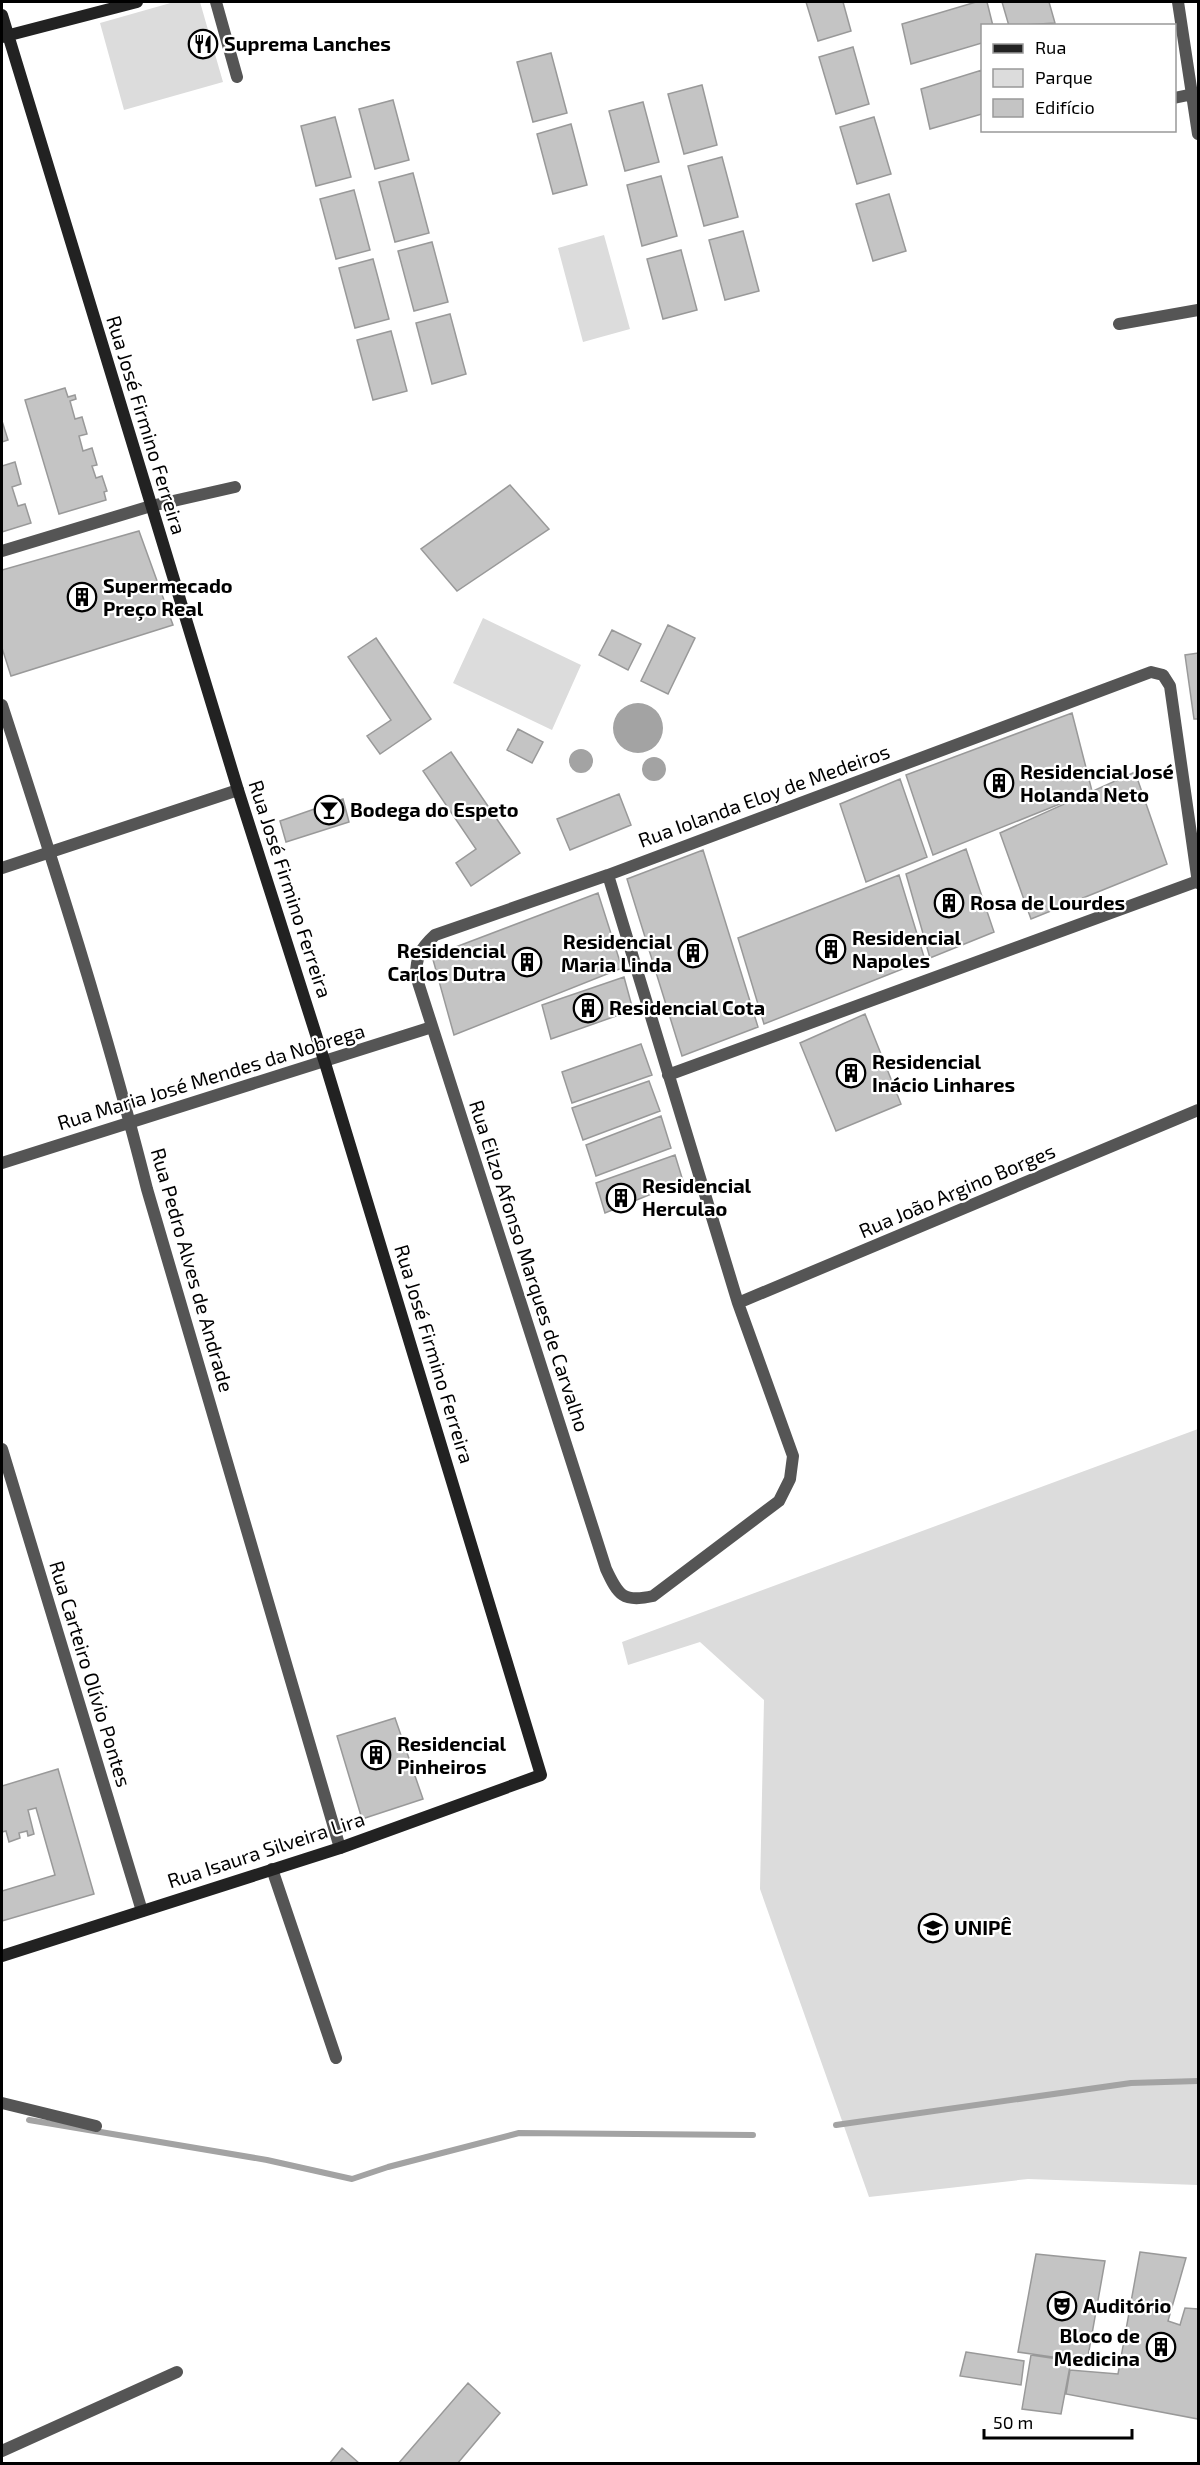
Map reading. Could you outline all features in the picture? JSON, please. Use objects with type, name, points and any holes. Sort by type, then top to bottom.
[{"type":"main road","points":[[5,36],[137,2]]},
{"type":"main road","name":"Rua José Firmino Ferreira","points":[[2,15],[5,36],[238,790],[325,1063],[541,1775]]},
{"type":"main road","name":"Rua Isaura Silveira Lira","points":[[2,1956],[340,1848],[541,1775]]},
{"type":"street","points":[[216,2],[237,77]]},
{"type":"street","points":[[1178,2],[1195,94],[1198,134]]},
{"type":"street","points":[[1176,98],[1195,94]]},
{"type":"street","points":[[1119,324],[1198,310]]},
{"type":"street","points":[[2,551],[151,506],[235,487]]},
{"type":"street","name":"Rua Iolanda Eloy de Medeiros","points":[[416,976],[416,961],[422,947],[435,935],[608,875],[1150,672],[1163,675],[1170,686],[1198,882]]},
{"type":"street","name":"Rua Pedro Alves de Andrade","points":[[2,705],[50,852],[340,1848]]},
{"type":"street","points":[[2,868],[238,790]]},
{"type":"street","points":[[608,875],[738,1304]]},
{"type":"street","points":[[668,1075],[1198,882]]},
{"type":"street","name":"Rua Eilzo Afonso Marques de Carvalho","points":[[416,976],[606,1569],[615,1588],[624,1597],[637,1600],[653,1596],[779,1501],[790,1479],[794,1456],[738,1304]]},
{"type":"street","name":"Rua Maria José Mendes da Nobrega","points":[[2,1163],[325,1063],[432,1027]]},
{"type":"street","name":"Rua João Argino Borges","points":[[738,1304],[1195,1113]]},
{"type":"street","name":"Rua Carteiro Olívio Pontes","points":[[2,1449],[142,1911]]},
{"type":"street","points":[[272,1869],[336,2058]]},
{"type":"street","points":[[2,2103],[96,2126]]},
{"type":"street","points":[[2,2451],[177,2372]]},
{"type":"green space","points":[[174,2],[200,2],[223,82],[124,110],[100,23]]},
{"type":"green space","points":[[604,235],[630,329],[583,342],[558,248]]},
{"type":"green space","points":[[483,618],[581,665],[552,730],[453,683]]},
{"type":"green space","points":[[1198,1429],[1198,2185],[1028,2179],[869,2197],[760,1889],[764,1700],[700,1642],[628,1665],[622,1642]]},
{"type":"shaded area","points":[[638,703],[647,705],[658,714],[663,728],[661,737],[652,748],[638,753],[629,751],[618,742],[613,728],[615,719],[624,708]]},
{"type":"shaded area","points":[[581,749],[590,752],[593,761],[590,770],[581,773],[572,770],[569,761],[572,752]]},
{"type":"shaded area","points":[[654,757],[663,760],[666,769],[663,778],[654,781],[645,778],[642,769],[645,760]]},
{"type":"building","points":[[806,2],[843,2],[851,31],[818,41]]},
{"type":"building","points":[[976,2],[987,2],[992,24],[981,24],[981,43],[911,64],[902,24]]},
{"type":"building","points":[[1002,2],[1049,2],[1055,23],[1040,24],[1008,24]]},
{"type":"building","points":[[853,47],[869,104],[836,114],[819,57]]},
{"type":"building","points":[[551,53],[567,113],[533,122],[517,62]]},
{"type":"building","points":[[981,70],[981,114],[930,129],[921,89]]},
{"type":"building","points":[[702,85],[717,145],[684,154],[668,94]]},
{"type":"building","points":[[393,100],[409,160],[375,169],[359,109]]},
{"type":"building","points":[[643,102],[659,162],[625,171],[609,111]]},
{"type":"building","points":[[335,117],[351,177],[316,186],[301,126]]},
{"type":"building","points":[[874,117],[891,174],[857,184],[840,127]]},
{"type":"building","points":[[571,124],[587,185],[553,194],[537,134]]},
{"type":"building","points":[[722,157],[738,217],[704,226],[688,166]]},
{"type":"building","points":[[413,173],[429,233],[395,242],[379,182]]},
{"type":"building","points":[[661,176],[677,236],[642,246],[627,185]]},
{"type":"building","points":[[354,190],[370,250],[336,259],[320,199]]},
{"type":"building","points":[[889,194],[906,251],[873,261],[856,204]]},
{"type":"building","points":[[743,231],[759,291],[725,300],[709,240]]},
{"type":"building","points":[[432,242],[448,302],[414,311],[398,251]]},
{"type":"building","points":[[681,250],[697,310],[663,319],[647,259]]},
{"type":"building","points":[[373,259],[389,319],[355,328],[339,268]]},
{"type":"building","points":[[450,314],[466,374],[432,384],[416,323]]},
{"type":"building","points":[[391,331],[407,391],[373,400],[357,340]]},
{"type":"building","points":[[65,388],[68,397],[75,395],[76,399],[70,401],[75,419],[82,417],[87,434],[79,436],[83,451],[92,448],[97,465],[92,466],[96,478],[102,476],[107,491],[104,492],[106,500],[59,514],[25,400]]},
{"type":"building","points":[[2,421],[8,440],[2,442]]},
{"type":"building","points":[[15,462],[21,484],[12,487],[18,506],[25,504],[31,523],[2,532],[2,466]]},
{"type":"building","points":[[510,485],[549,529],[457,591],[421,549]]},
{"type":"building","name":"Supermecado Preço Real","points":[[139,531],[173,625],[11,676],[2,648],[2,570]]},
{"type":"building","points":[[668,625],[695,638],[668,694],[641,681]]},
{"type":"building","points":[[612,630],[641,644],[628,670],[599,655]]},
{"type":"building","points":[[376,638],[431,719],[380,754],[367,736],[391,720],[348,657]]},
{"type":"building","points":[[1198,653],[1198,719],[1194,719],[1185,655]]},
{"type":"building","name":"Residencial José Holanda Neto","points":[[1072,713],[1092,791],[933,855],[906,775]]},
{"type":"building","points":[[518,729],[543,742],[532,763],[507,750]]},
{"type":"building","points":[[451,752],[520,853],[471,886],[456,863],[476,849],[423,771]]},
{"type":"building","points":[[1135,772],[1167,864],[1031,919],[1000,833]]},
{"type":"building","points":[[900,779],[927,857],[866,882],[840,804]]},
{"type":"building","points":[[619,794],[631,825],[570,850],[557,819]]},
{"type":"building","name":"Bodega do Espeto","points":[[343,799],[349,822],[286,842],[280,821]]},
{"type":"building","name":"Rosa de Lourdes","points":[[966,849],[994,932],[930,958],[906,874]]},
{"type":"building","name":"Residencial Maria Linda","points":[[703,850],[758,1027],[682,1056],[627,879]]},
{"type":"building","name":"Residencial Napoles","points":[[899,875],[925,960],[764,1024],[738,938]]},
{"type":"building","name":"Residencial Carlos Dutra","points":[[598,893],[622,968],[454,1035],[432,956]]},
{"type":"building","name":"Residencial Cota","points":[[624,977],[633,1010],[551,1039],[542,1005]]},
{"type":"building","name":"Residencial Inácio Linhares","points":[[865,1014],[901,1104],[836,1131],[800,1043]]},
{"type":"building","points":[[641,1044],[652,1075],[572,1103],[562,1072]]},
{"type":"building","points":[[649,1081],[660,1111],[583,1140],[572,1108]]},
{"type":"building","points":[[661,1116],[671,1148],[596,1176],[586,1145]]},
{"type":"building","name":"Residencial Herculao","points":[[675,1155],[683,1181],[605,1213],[596,1183]]},
{"type":"building","name":"Residencial Pinheiros","points":[[395,1718],[423,1799],[362,1819],[337,1736]]},
{"type":"building","points":[[58,1769],[94,1894],[2,1921],[2,1891],[55,1875],[36,1808],[28,1810],[34,1834],[28,1836],[27,1831],[19,1833],[20,1838],[9,1842],[6,1831],[2,1832],[2,1786]]},
{"type":"building","name":"Bloco de Medicina","points":[[1140,2252],[1186,2258],[1168,2321],[1180,2325],[1185,2308],[1198,2309],[1198,2419],[1066,2394],[1070,2370],[1118,2374]]},
{"type":"building","name":"Auditório","points":[[1036,2254],[1105,2261],[1087,2362],[1018,2352]]},
{"type":"building","points":[[966,2352],[1024,2361],[1021,2385],[960,2376]]},
{"type":"building","points":[[1031,2355],[1071,2361],[1061,2414],[1022,2409]]},
{"type":"building","points":[[468,2383],[500,2413],[457,2464],[398,2464]]},
{"type":"building","points":[[342,2448],[360,2464],[329,2464]]},
{"type":"waterway","points":[[836,2125],[1131,2083],[1198,2081]]},
{"type":"waterway","points":[[29,2120],[267,2160],[352,2179],[388,2167],[519,2133],[753,2135]]},
{"type":"place","name":"Suprema Lanches","points":[[203,44]]},
{"type":"place","name":"Supermecado Preço Real","points":[[82,597]]},
{"type":"place","name":"Residencial José Holanda Neto","points":[[999,783]]},
{"type":"place","name":"Bodega do Espeto","points":[[329,810]]},
{"type":"place","name":"Rosa de Lourdes","points":[[949,903]]},
{"type":"place","name":"Residencial Napoles","points":[[831,949]]},
{"type":"place","name":"Residencial Maria Linda","points":[[693,953]]},
{"type":"place","name":"Residencial Carlos Dutra","points":[[527,962]]},
{"type":"place","name":"Residencial Cota","points":[[588,1008]]},
{"type":"place","name":"Residencial Inácio Linhares","points":[[851,1073]]},
{"type":"place","name":"Residencial Herculao","points":[[621,1198]]},
{"type":"place","name":"Residencial Pinheiros","points":[[376,1755]]},
{"type":"place","name":"UNIPÊ","points":[[933,1928]]},
{"type":"place","name":"Auditório","points":[[1062,2306]]},
{"type":"place","name":"Bloco de Medicina","points":[[1161,2347]]}]
